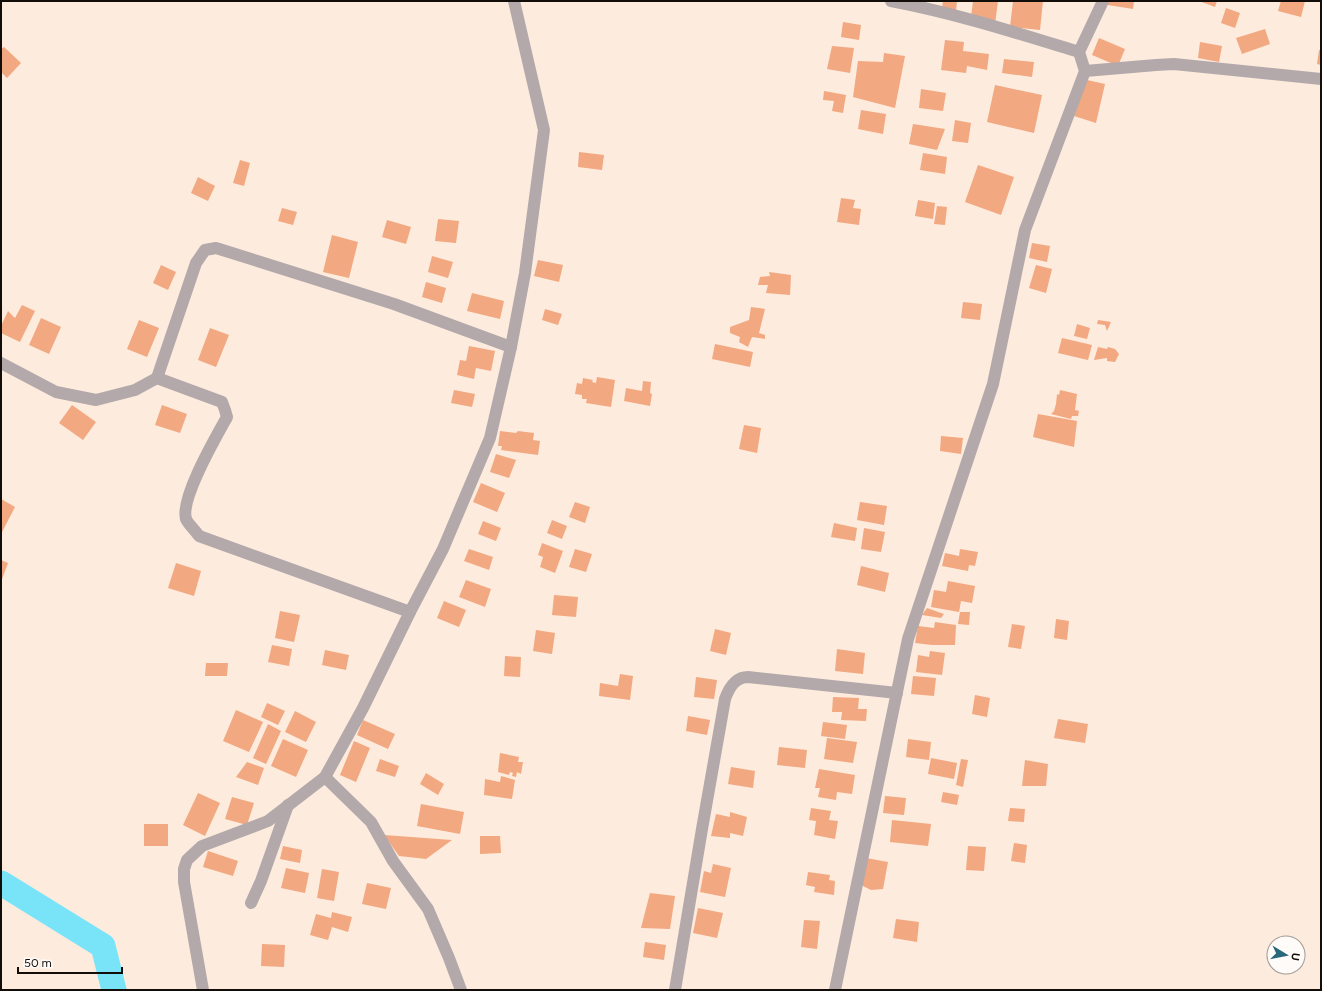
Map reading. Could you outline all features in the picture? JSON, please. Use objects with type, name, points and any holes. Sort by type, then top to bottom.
[{"type":"street","points":[[203,990],[184,882],[184,869],[187,860],[202,846],[268,821],[325,776],[363,708],[443,549],[490,438],[511,347],[525,274],[544,130],[514,1]]},
{"type":"street","points":[[892,1],[955,15],[1079,52]]},
{"type":"street","points":[[835,990],[908,639],[993,384],[1025,230],[1085,71],[1079,52],[1103,1]]},
{"type":"street","points":[[1085,71],[1165,64],[1321,79]]},
{"type":"street","points":[[1,363],[56,392],[96,400],[135,390],[157,378],[196,263],[206,250],[216,248],[394,304],[511,347]]},
{"type":"street","points":[[157,378],[222,402],[227,417],[191,487],[186,503],[186,519],[199,536],[410,612]]},
{"type":"street","points":[[675,990],[725,699],[732,685],[741,678],[748,677],[897,693]]},
{"type":"street","points":[[325,776],[371,822],[393,861],[428,909],[450,958],[461,990]]},
{"type":"street","points":[[251,903],[261,881],[288,805]]},
{"type":"building","points":[[943,1],[957,1],[956,11],[942,8]]},
{"type":"building","points":[[973,1],[998,1],[995,24],[971,17]]},
{"type":"building","points":[[1013,1],[1043,1],[1040,30],[1010,27]]},
{"type":"building","points":[[1108,1],[1134,1],[1133,9],[1108,5]]},
{"type":"building","points":[[1199,1],[1217,1],[1215,7]]},
{"type":"building","points":[[1281,1],[1305,1],[1301,17],[1278,11]]},
{"type":"building","points":[[1226,8],[1240,13],[1235,28],[1221,23]]},
{"type":"building","points":[[843,22],[861,25],[859,40],[841,37]]},
{"type":"building","points":[[1265,29],[1270,44],[1242,54],[1236,38]]},
{"type":"building","points":[[1099,38],[1125,49],[1118,66],[1092,55]]},
{"type":"building","points":[[945,40],[964,42],[963,51],[989,54],[987,70],[967,66],[966,73],[941,70]]},
{"type":"building","points":[[1200,42],[1222,46],[1219,62],[1198,58]]},
{"type":"building","points":[[832,46],[854,48],[850,73],[827,69]]},
{"type":"building","points":[[4,47],[21,63],[7,78],[1,72],[1,49]]},
{"type":"building","points":[[1319,50],[1321,50],[1321,65],[1317,64]]},
{"type":"building","points":[[884,53],[905,56],[895,108],[853,97],[858,61],[883,62]]},
{"type":"building","points":[[1004,59],[1034,62],[1032,77],[1002,73]]},
{"type":"building","points":[[1087,80],[1105,84],[1096,123],[1074,116]]},
{"type":"building","points":[[995,85],[1042,95],[1034,133],[987,122]]},
{"type":"building","points":[[921,89],[946,93],[943,111],[919,108]]},
{"type":"building","points":[[824,91],[846,95],[843,113],[832,111],[834,101],[823,100]]},
{"type":"building","points":[[861,110],[886,114],[883,134],[858,129]]},
{"type":"building","points":[[955,120],[971,123],[968,143],[952,141]]},
{"type":"building","points":[[913,124],[945,129],[937,150],[909,144]]},
{"type":"building","points":[[579,152],[604,155],[602,170],[578,167]]},
{"type":"building","points":[[923,153],[947,157],[945,174],[920,170]]},
{"type":"building","points":[[240,160],[250,163],[244,186],[233,183]]},
{"type":"building","points":[[978,165],[1014,177],[1001,215],[965,202]]},
{"type":"building","points":[[198,177],[215,186],[208,201],[191,193]]},
{"type":"building","points":[[841,198],[855,200],[853,208],[861,209],[859,225],[837,222]]},
{"type":"building","points":[[918,200],[935,203],[933,219],[915,216]]},
{"type":"building","points":[[937,206],[947,207],[945,225],[934,224]]},
{"type":"building","points":[[282,208],[297,212],[293,225],[278,221]]},
{"type":"building","points":[[438,219],[459,221],[456,243],[435,241]]},
{"type":"building","points":[[387,220],[411,227],[406,244],[382,237]]},
{"type":"building","points":[[332,235],[358,242],[349,278],[323,272]]},
{"type":"building","points":[[1032,243],[1050,246],[1047,262],[1029,258]]},
{"type":"building","points":[[432,256],[453,262],[448,278],[428,272]]},
{"type":"building","points":[[538,260],[563,265],[559,282],[534,276]]},
{"type":"building","points":[[161,265],[176,272],[168,290],[153,283]]},
{"type":"building","points":[[1036,265],[1052,269],[1046,293],[1029,288]]},
{"type":"building","points":[[769,272],[791,275],[790,295],[766,293],[768,285],[758,285],[760,277],[770,276]]},
{"type":"building","points":[[426,282],[446,288],[442,303],[422,297]]},
{"type":"building","points":[[472,293],[504,301],[500,319],[467,311]]},
{"type":"building","points":[[963,302],[982,304],[980,320],[961,318]]},
{"type":"building","points":[[22,305],[35,311],[20,342],[1,333],[1,326],[8,311],[15,318]]},
{"type":"building","points":[[751,307],[765,309],[759,333],[765,335],[765,339],[752,337],[748,347],[739,342],[740,337],[730,333],[730,327],[749,320]]},
{"type":"building","points":[[545,309],[562,314],[558,325],[542,320]]},
{"type":"building","points":[[41,318],[61,327],[49,354],[29,345]]},
{"type":"building","points":[[139,320],[159,328],[147,357],[127,349]]},
{"type":"building","points":[[1098,320],[1111,322],[1107,331],[1105,325],[1097,324]]},
{"type":"building","points":[[1077,324],[1090,328],[1087,339],[1074,336]]},
{"type":"building","points":[[210,328],[229,335],[216,367],[198,360]]},
{"type":"building","points":[[1062,338],[1092,345],[1088,360],[1058,353]]},
{"type":"building","points":[[715,344],[753,352],[750,367],[712,359]]},
{"type":"building","points":[[469,346],[495,351],[491,371],[476,368],[474,379],[457,375],[460,360],[466,361]]},
{"type":"building","points":[[1098,347],[1115,349],[1119,354],[1115,362],[1107,361],[1107,358],[1094,360]]},
{"type":"building","points":[[597,377],[615,380],[611,407],[586,403],[587,399],[582,399],[582,395],[575,394],[577,383],[582,384],[583,378],[593,380],[592,382],[596,383]]},
{"type":"building","points":[[643,381],[651,382],[650,393],[652,394],[650,406],[624,401],[626,388],[642,391]]},
{"type":"building","points":[[454,390],[475,394],[472,407],[451,403]]},
{"type":"building","points":[[1060,390],[1077,394],[1075,410],[1079,411],[1078,416],[1072,416],[1071,419],[1051,414],[1054,411],[1057,394],[1059,395]]},
{"type":"building","points":[[72,405],[96,422],[83,440],[59,423]]},
{"type":"building","points":[[162,405],[187,414],[180,433],[155,425]]},
{"type":"building","points":[[1038,414],[1077,421],[1074,447],[1033,437]]},
{"type":"building","points":[[744,425],[761,428],[757,453],[739,449]]},
{"type":"building","points":[[500,431],[534,433],[533,440],[540,441],[538,455],[501,450],[502,446],[498,446]]},
{"type":"building","points":[[941,436],[963,438],[961,454],[940,451]]},
{"type":"building","points":[[496,454],[516,460],[509,478],[490,472]]},
{"type":"building","points":[[481,483],[505,493],[497,512],[473,502]]},
{"type":"building","points":[[1,499],[15,507],[1,534]]},
{"type":"building","points":[[575,502],[590,507],[585,523],[569,517]]},
{"type":"building","points":[[860,502],[887,506],[884,525],[857,520]]},
{"type":"building","points":[[552,520],[567,526],[562,539],[547,533]]},
{"type":"building","points":[[483,521],[501,528],[496,541],[478,534]]},
{"type":"building","points":[[834,523],[857,528],[855,541],[831,537]]},
{"type":"building","points":[[864,528],[885,532],[881,552],[861,549]]},
{"type":"building","points":[[542,543],[563,551],[555,573],[540,567],[543,557],[538,555]]},
{"type":"building","points":[[469,549],[493,557],[489,570],[464,561]]},
{"type":"building","points":[[575,549],[592,554],[586,572],[569,567]]},
{"type":"building","points":[[960,549],[978,552],[975,566],[969,565],[968,571],[942,566],[945,553],[959,556]]},
{"type":"building","points":[[1,560],[8,563],[1,582]]},
{"type":"building","points":[[176,563],[201,571],[194,596],[168,588]]},
{"type":"building","points":[[861,566],[889,573],[885,592],[857,585]]},
{"type":"building","points":[[466,580],[491,589],[485,607],[459,597]]},
{"type":"building","points":[[948,581],[975,586],[972,603],[961,601],[959,612],[931,607],[934,590],[946,592]]},
{"type":"building","points":[[554,595],[578,597],[576,617],[552,615]]},
{"type":"building","points":[[444,601],[466,610],[459,627],[437,618]]},
{"type":"building","points":[[927,608],[944,614],[941,618],[922,615]]},
{"type":"building","points":[[280,611],[300,615],[294,642],[275,638]]},
{"type":"building","points":[[960,612],[970,612],[969,625],[958,624]]},
{"type":"building","points":[[1056,619],[1069,621],[1067,640],[1054,638]]},
{"type":"building","points":[[935,622],[956,625],[955,645],[915,643],[918,626],[934,628]]},
{"type":"building","points":[[1012,624],[1025,626],[1021,649],[1008,647]]},
{"type":"building","points":[[715,629],[731,633],[726,655],[710,651]]},
{"type":"building","points":[[536,630],[555,633],[552,654],[533,651]]},
{"type":"building","points":[[272,645],[292,649],[289,666],[268,662]]},
{"type":"building","points":[[837,649],[865,653],[863,674],[835,671]]},
{"type":"building","points":[[325,650],[349,655],[346,670],[322,665]]},
{"type":"building","points":[[930,651],[945,653],[942,675],[916,672],[918,655],[929,657]]},
{"type":"building","points":[[505,656],[521,657],[520,677],[504,676]]},
{"type":"building","points":[[206,663],[228,663],[227,676],[205,676]]},
{"type":"building","points":[[620,674],[633,676],[630,700],[599,696],[600,683],[618,686]]},
{"type":"building","points":[[913,676],[936,678],[934,696],[911,694]]},
{"type":"building","points":[[696,677],[717,680],[714,699],[694,697]]},
{"type":"building","points":[[975,695],[990,698],[987,717],[972,714]]},
{"type":"building","points":[[833,697],[859,698],[858,709],[867,709],[866,721],[841,720],[842,712],[832,712]]},
{"type":"building","points":[[267,703],[285,711],[278,725],[261,717]]},
{"type":"building","points":[[236,710],[263,722],[249,752],[223,741]]},
{"type":"building","points":[[295,711],[316,722],[306,742],[285,732]]},
{"type":"building","points":[[688,716],[710,720],[707,735],[686,731]]},
{"type":"building","points":[[1058,719],[1088,724],[1085,743],[1054,738]]},
{"type":"building","points":[[363,720],[395,734],[388,749],[357,735]]},
{"type":"building","points":[[823,722],[847,725],[845,739],[821,736]]},
{"type":"building","points":[[268,724],[281,731],[266,764],[253,758]]},
{"type":"building","points":[[827,738],[857,742],[853,763],[824,759]]},
{"type":"building","points":[[283,739],[308,750],[296,777],[271,766]]},
{"type":"building","points":[[908,739],[931,742],[929,760],[906,757]]},
{"type":"building","points":[[354,741],[370,748],[356,782],[340,775]]},
{"type":"building","points":[[779,747],[807,750],[805,768],[777,765]]},
{"type":"building","points":[[500,753],[519,757],[518,762],[523,762],[521,774],[517,772],[516,777],[512,776],[513,773],[510,772],[509,775],[498,772]]},
{"type":"building","points":[[931,758],[957,763],[954,779],[928,774]]},
{"type":"building","points":[[380,759],[399,766],[395,777],[376,771]]},
{"type":"building","points":[[961,759],[968,760],[963,787],[956,785]]},
{"type":"building","points":[[1025,760],[1048,764],[1046,786],[1022,786]]},
{"type":"building","points":[[247,762],[264,768],[258,785],[236,777]]},
{"type":"building","points":[[731,767],[755,771],[753,788],[728,784]]},
{"type":"building","points":[[819,769],[855,775],[852,794],[837,792],[836,800],[818,797],[820,788],[815,788]]},
{"type":"building","points":[[426,773],[444,784],[438,795],[420,784]]},
{"type":"building","points":[[501,776],[515,780],[512,799],[484,795],[485,779],[500,782]]},
{"type":"building","points":[[943,792],[959,795],[957,805],[941,802]]},
{"type":"building","points":[[198,793],[220,803],[205,836],[183,825]]},
{"type":"building","points":[[885,796],[906,798],[904,815],[883,813]]},
{"type":"building","points":[[232,797],[254,803],[247,825],[225,819]]},
{"type":"building","points":[[421,804],[464,812],[460,834],[417,826]]},
{"type":"building","points":[[811,808],[831,811],[829,820],[838,821],[835,839],[814,835],[816,821],[809,820]]},
{"type":"building","points":[[1010,808],[1025,809],[1024,822],[1008,821]]},
{"type":"building","points":[[730,812],[747,817],[743,836],[730,833],[730,838],[711,836],[716,814],[730,817]]},
{"type":"building","points":[[892,820],[931,824],[928,846],[890,842]]},
{"type":"building","points":[[144,824],[168,824],[168,846],[144,846]]},
{"type":"building","points":[[384,835],[452,840],[426,859],[399,856]]},
{"type":"building","points":[[480,836],[500,836],[501,853],[480,854]]},
{"type":"building","points":[[1014,843],[1027,845],[1025,863],[1011,861]]},
{"type":"building","points":[[283,846],[302,850],[300,863],[280,859]]},
{"type":"building","points":[[968,846],[986,847],[984,871],[966,870]]},
{"type":"building","points":[[208,851],[238,861],[233,876],[203,867]]},
{"type":"building","points":[[866,858],[888,862],[883,889],[871,890],[861,885]]},
{"type":"building","points":[[713,864],[731,868],[725,897],[700,892],[704,871],[711,873]]},
{"type":"building","points":[[286,868],[309,873],[305,893],[281,888]]},
{"type":"building","points":[[322,869],[339,872],[334,901],[317,898]]},
{"type":"building","points":[[808,872],[830,875],[829,880],[835,881],[834,895],[814,892],[815,887],[806,885]]},
{"type":"building","points":[[367,883],[391,888],[386,909],[362,904]]},
{"type":"building","points":[[650,893],[675,896],[670,929],[641,928]]},
{"type":"building","points":[[698,908],[723,913],[717,938],[693,933]]},
{"type":"building","points":[[332,912],[352,917],[348,932],[332,927],[328,940],[310,935],[316,914],[331,918]]},
{"type":"building","points":[[896,919],[919,922],[917,942],[893,938]]},
{"type":"building","points":[[804,920],[820,921],[817,949],[801,947]]},
{"type":"building","points":[[645,942],[666,945],[664,960],[643,957]]},
{"type":"building","points":[[262,944],[285,945],[284,967],[261,966]]},
{"type":"waterway","points":[[1,883],[103,946],[114,990]]}]
